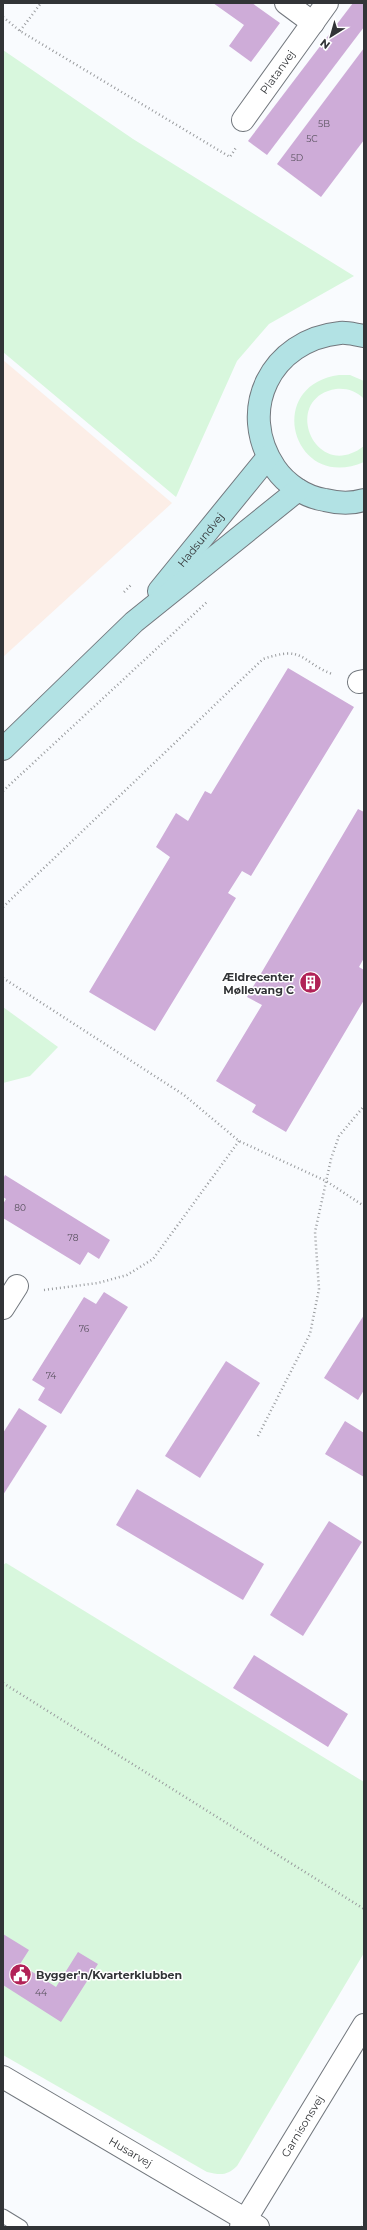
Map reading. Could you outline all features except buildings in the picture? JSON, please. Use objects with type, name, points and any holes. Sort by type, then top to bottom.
[{"type":"main road","points":[[364,336],[341,333],[314,338],[290,352],[271,373],[262,393],[258,415],[260,437],[268,457],[280,476],[298,490],[317,499],[339,503],[364,500]]},
{"type":"main road","name":"Hadsundvej","points":[[134,622],[268,457]]},
{"type":"main road","name":"Hadsundvej","points":[[3,749],[134,622],[298,490]]},
{"type":"street","points":[[286,3],[313,23]]},
{"type":"street","name":"Platanvej","points":[[242,120],[328,3]]},
{"type":"street","points":[[3,1308],[17,1286]]},
{"type":"street","name":"Garnisonsvej","points":[[248,2225],[364,2025]]},
{"type":"street","name":"Husarvej","points":[[3,2077],[248,2225]]},
{"type":"lane","points":[[3,2216],[21,2227]]},
{"type":"path","points":[[20,31],[41,3]]},
{"type":"path","points":[[3,17],[20,31],[230,157],[244,134],[242,120]]},
{"type":"path","points":[[3,790],[210,599]]},
{"type":"path","points":[[3,907],[263,659],[282,653],[299,654],[330,673],[362,681]]},
{"type":"path","points":[[3,978],[184,1094],[239,1141],[326,1181],[364,1206]]},
{"type":"path","points":[[258,1436],[310,1334],[319,1289],[315,1232],[326,1181],[339,1136],[364,1106]]},
{"type":"path","points":[[17,1286],[48,1291],[98,1283],[127,1275],[153,1259],[239,1141]]},
{"type":"path","points":[[3,1683],[364,1909]]},
{"type":"path","points":[[362,2227],[364,2223]]},
{"type":"shaded area","points":[[3,360],[172,503],[3,657]]},
{"type":"green space","points":[[3,50],[133,139],[354,276],[269,324],[237,361],[176,497],[3,352]]},
{"type":"green space","points":[[339,375],[350,375],[364,381],[364,399],[351,391],[336,389],[319,396],[310,407],[307,421],[311,435],[319,447],[331,454],[346,455],[364,446],[364,462],[340,468],[320,463],[305,451],[296,434],[295,416],[301,398],[315,383]]},
{"type":"green space","points":[[3,1007],[58,1047],[30,1076],[3,1083]]},
{"type":"green space","points":[[6,1563],[364,1782],[364,1953],[237,2166],[230,2172],[220,2174],[207,2172],[3,2055],[3,1565]]},
{"type":"place","name":"Ældrecenter Møllevang C","points":[[310,983]]},
{"type":"place","name":"Bygger'n/Kvarterklubben","points":[[20,1975]]}]
